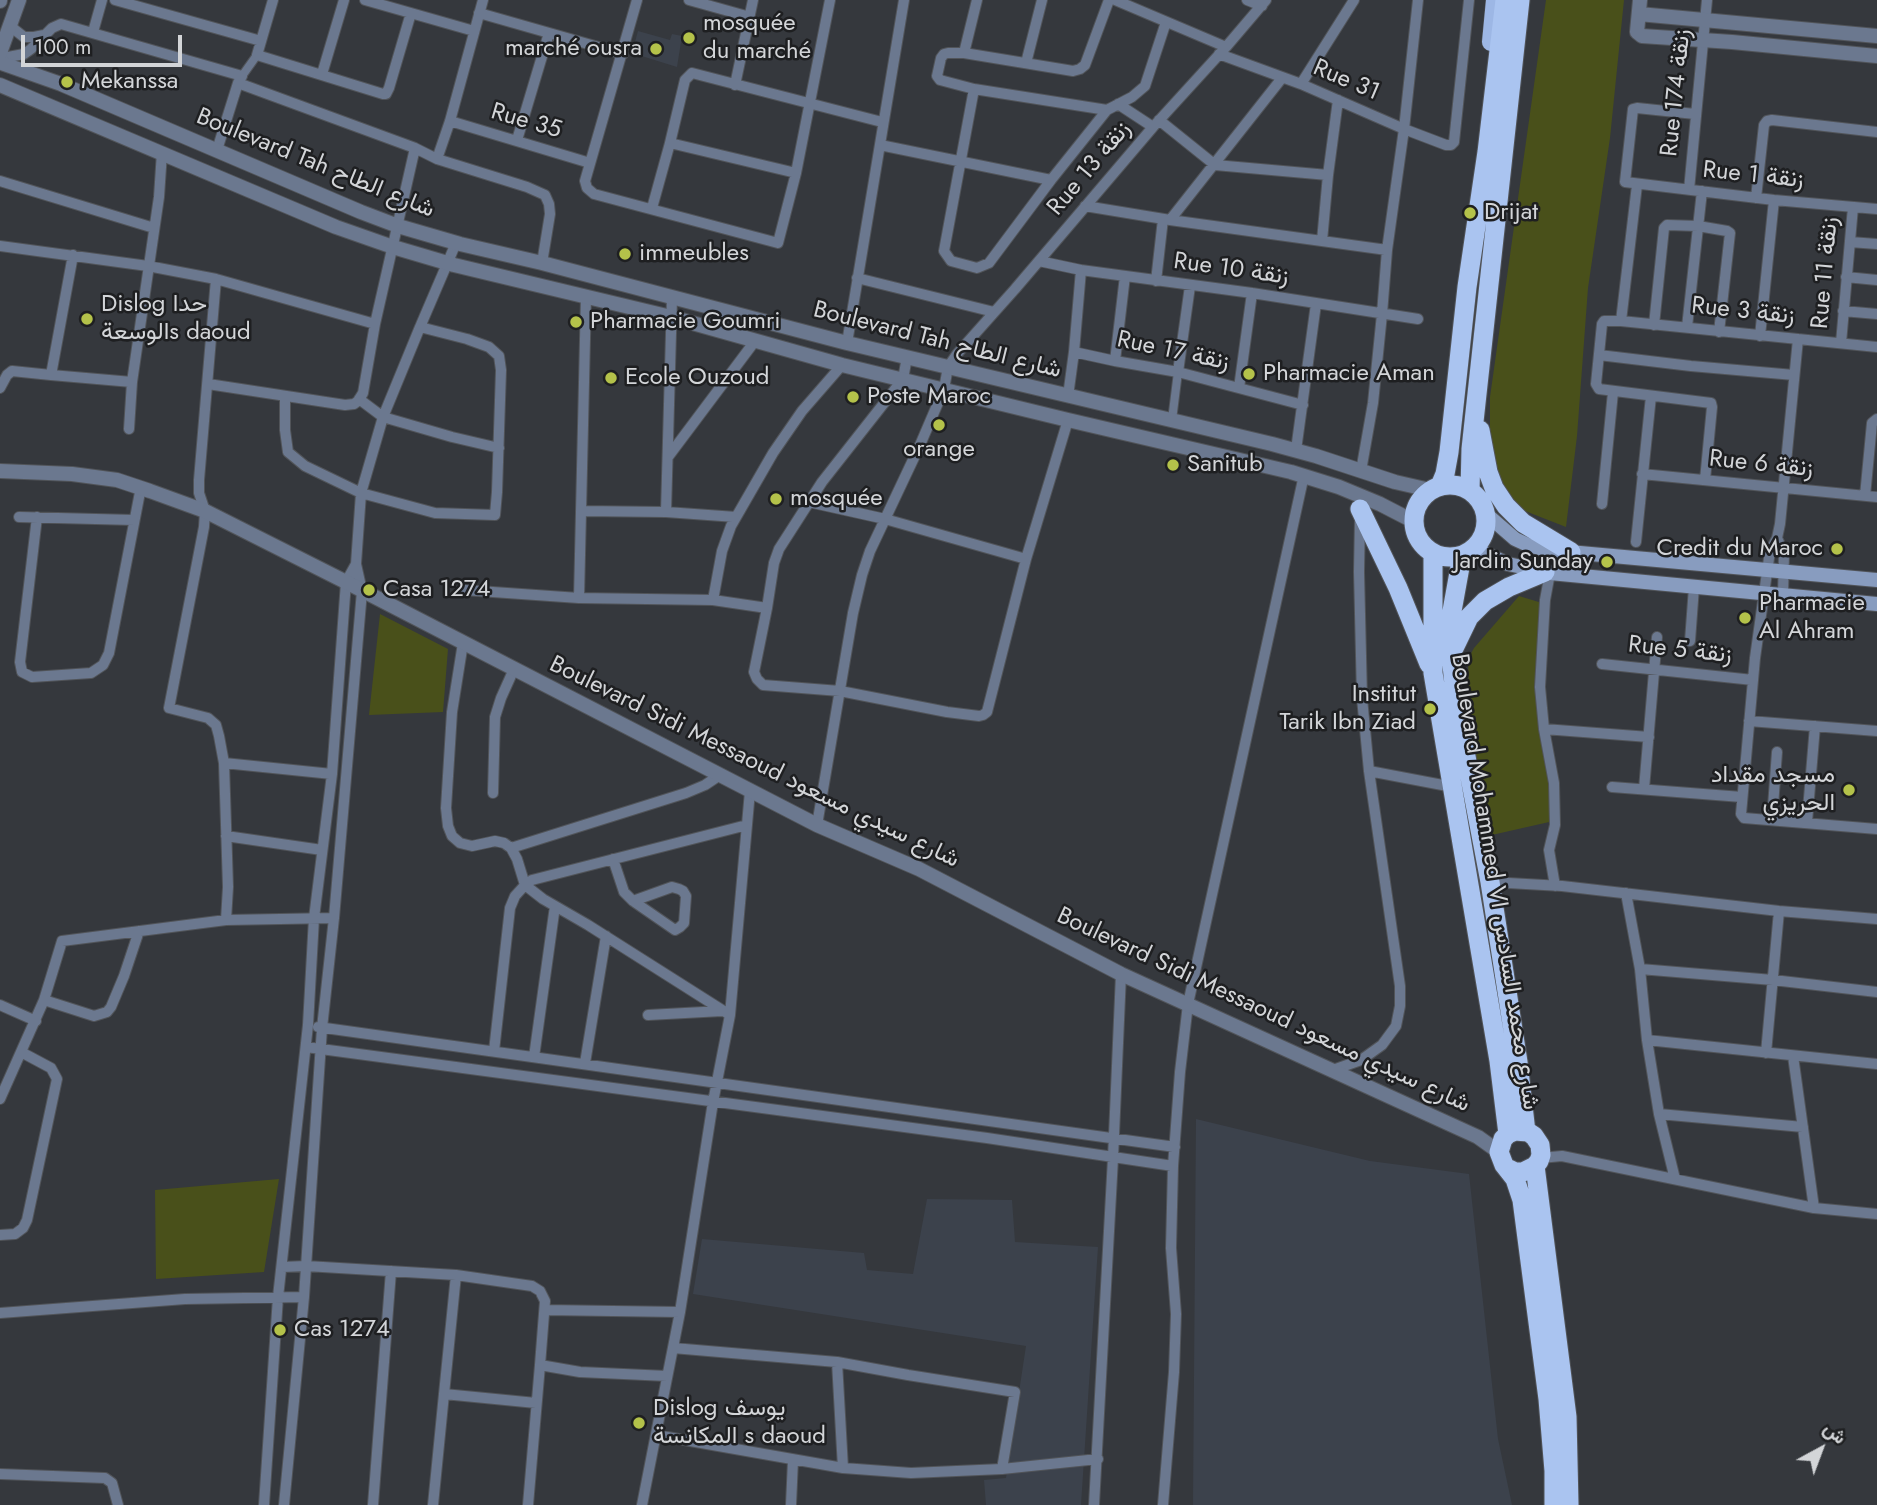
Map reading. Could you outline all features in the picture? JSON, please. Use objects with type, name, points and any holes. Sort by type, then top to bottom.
[{"type":"highway","points":[[1435,488],[1453,485],[1470,491],[1477,497],[1485,513],[1482,538],[1468,552],[1452,558],[1433,553],[1418,540],[1413,522],[1414,511],[1445,474],[1505,0]]},
{"type":"highway","points":[[1470,491],[1471,449],[1520,0]]},
{"type":"highway","points":[[1477,408],[1485,464],[1491,481],[1506,506],[1523,523],[1571,552]]},
{"type":"highway","points":[[1360,502],[1433,673]]},
{"type":"highway","name":"Boulevard Mohammed VI شارع محمد السادس","points":[[1468,552],[1450,622],[1451,655],[1456,704],[1490,882],[1518,1062],[1521,1146],[1504,1165],[1519,1187],[1521,1200],[1548,1399],[1554,1505]]},
{"type":"highway","name":"Boulevard Mohammed VI شارع محمد السادس","points":[[1433,553],[1433,673],[1499,1061],[1521,1146],[1567,1417],[1569,1505]]},
{"type":"highway","points":[[1451,655],[1469,617],[1485,601],[1509,587],[1548,572]]},
{"type":"main road","points":[[1487,152],[1488,72],[1495,0]]},
{"type":"main road","points":[[1516,29],[1528,0]]},
{"type":"main road","points":[[1485,513],[1515,539],[1547,550],[1877,580]]},
{"type":"main road","points":[[1468,552],[1548,572],[1877,604]]},
{"type":"street","points":[[19,0],[1,60],[24,54],[56,25],[61,24],[218,68],[240,80],[437,159],[545,195],[550,204],[550,214],[542,263]]},
{"type":"street","points":[[93,32],[102,0]]},
{"type":"street","points":[[115,0],[261,41]]},
{"type":"street","points":[[217,150],[240,80],[257,55],[273,0]]},
{"type":"street","points":[[322,75],[344,0]]},
{"type":"street","points":[[365,0],[474,31]]},
{"type":"street","points":[[437,159],[483,0]]},
{"type":"street","points":[[637,0],[585,181],[587,188],[594,194],[778,243],[796,173],[830,0]]},
{"type":"street","points":[[690,0],[750,17]]},
{"type":"street","points":[[735,85],[753,0]]},
{"type":"street","points":[[847,343],[904,0]]},
{"type":"street","points":[[964,54],[976,0]]},
{"type":"street","points":[[1026,63],[1042,0]]},
{"type":"street","points":[[1107,110],[974,89],[940,80],[937,76],[944,54],[964,54],[1073,71],[1080,69],[1085,65],[1109,0]]},
{"type":"street","name":"Rue 31","points":[[1115,0],[1131,3],[1282,78],[1448,145],[1454,142],[1469,0]]},
{"type":"street","points":[[1247,0],[1264,3]]},
{"type":"street","points":[[1301,84],[1354,0]]},
{"type":"street","points":[[1361,471],[1373,403],[1387,250],[1404,128],[1417,0]]},
{"type":"street","name":"Rue 174 زنقة","points":[[1689,190],[1707,0]]},
{"type":"street","name":"Rue 13 زنقة","points":[[948,367],[1156,123],[1264,3]]},
{"type":"street","points":[[1877,36],[1705,19],[1640,7],[1637,32],[1642,36],[1877,56]]},
{"type":"street","points":[[257,55],[386,93],[411,13]]},
{"type":"street","points":[[479,13],[623,54]]},
{"type":"street","points":[[974,89],[944,251],[951,261],[977,268],[989,263],[1107,110],[1145,86],[1166,22]]},
{"type":"street","points":[[10,26],[24,37],[46,34]]},
{"type":"street","points":[[517,140],[549,33]]},
{"type":"street","name":"Boulevard Tah شارع الطاح","points":[[1,60],[398,226],[847,343],[1296,450],[1361,471],[1435,488]]},
{"type":"street","points":[[652,208],[685,80],[692,73],[882,122]]},
{"type":"street","points":[[1156,281],[1167,219],[1215,165],[1282,78]]},
{"type":"street","name":"Boulevard Tah شارع الطاح","points":[[0,85],[336,227],[393,247],[671,317],[842,365],[1304,475],[1360,502],[1413,522]]},
{"type":"street","points":[[1322,241],[1338,100]]},
{"type":"street","points":[[1118,104],[1156,123],[1215,165],[1328,175]]},
{"type":"street","name":"Rue 1 زنقة","points":[[1695,114],[1634,108],[1625,182],[1877,209]]},
{"type":"street","name":"Rue 35","points":[[450,121],[590,163]]},
{"type":"street","points":[[1756,198],[1764,125],[1767,121],[1877,132]]},
{"type":"street","points":[[670,143],[796,173]]},
{"type":"street","points":[[880,145],[1051,180]]},
{"type":"street","points":[[208,384],[345,405],[359,400],[363,393],[375,324],[415,148]]},
{"type":"street","points":[[129,429],[132,382],[162,152]]},
{"type":"street","points":[[0,181],[154,228]]},
{"type":"street","points":[[1621,321],[1637,185]]},
{"type":"street","points":[[1687,327],[1702,191]]},
{"type":"street","points":[[1760,336],[1774,200]]},
{"type":"street","points":[[1085,206],[1387,250]]},
{"type":"street","name":"Rue 11 زنقة","points":[[1840,343],[1853,207]]},
{"type":"street","points":[[1654,325],[1664,228],[1667,225],[1698,226],[1730,233],[1719,332]]},
{"type":"street","points":[[1850,242],[1877,244]]},
{"type":"street","points":[[284,1505],[304,1297],[322,1028],[362,591],[356,564],[362,493],[383,417],[457,243]]},
{"type":"street","points":[[0,246],[148,266],[216,279],[375,324]]},
{"type":"street","points":[[51,374],[73,255]]},
{"type":"street","name":"Rue 10 زنقة","points":[[1039,261],[1081,271],[1252,293],[1418,319]]},
{"type":"street","points":[[1068,396],[1081,271]]},
{"type":"street","points":[[1115,361],[1125,276]]},
{"type":"street","points":[[1846,277],[1877,280]]},
{"type":"street","points":[[857,278],[994,312]]},
{"type":"street","points":[[216,279],[199,494],[205,511],[204,527],[169,708],[208,718],[216,725],[224,763],[228,887],[226,920]]},
{"type":"street","points":[[1172,421],[1190,286]]},
{"type":"street","points":[[1239,388],[1252,293]]},
{"type":"street","points":[[579,597],[586,296]]},
{"type":"street","points":[[666,512],[672,297]]},
{"type":"street","points":[[1296,450],[1316,304]]},
{"type":"street","points":[[1843,310],[1877,314]]},
{"type":"street","name":"Rue 3 زنقة","points":[[1599,355],[1602,324],[1608,320],[1877,347]]},
{"type":"street","points":[[285,396],[288,452],[304,466],[362,493],[435,513],[495,515],[501,370],[499,356],[489,347],[420,327]]},
{"type":"street","points":[[1798,339],[1777,538],[1771,547],[1767,570],[1753,680],[1741,816],[1877,829]]},
{"type":"street","points":[[667,457],[755,341]]},
{"type":"street","name":"Rue 17 زنقة","points":[[1074,352],[1178,372],[1303,405]]},
{"type":"street","points":[[1704,480],[1711,403],[1601,390],[1596,384],[1599,355],[1794,375]]},
{"type":"street","points":[[907,357],[902,379],[822,482],[779,549],[774,563],[754,672],[763,685],[840,691],[979,716],[987,712],[1026,559],[1068,420]]},
{"type":"street","points":[[713,600],[722,551],[731,526],[773,453],[842,365]]},
{"type":"street","points":[[817,825],[862,575],[944,389],[948,367]]},
{"type":"street","points":[[0,388],[12,371],[132,382]]},
{"type":"street","points":[[1602,504],[1613,392]]},
{"type":"street","points":[[1636,542],[1650,396]]},
{"type":"street","points":[[359,400],[383,417],[499,448]]},
{"type":"street","points":[[1871,496],[1872,423],[1875,420]]},
{"type":"street","name":"Boulevard Sidi Messaoud شارع سيدي مسعود","points":[[0,471],[90,475],[117,480],[205,511],[817,825],[919,869],[1121,974],[1478,1137],[1521,1146]]},
{"type":"street","name":"Rue 6 زنقة","points":[[1642,474],[1871,496]]},
{"type":"street","points":[[1163,1505],[1176,1314],[1171,1248],[1173,1166],[1188,1004],[1304,475]]},
{"type":"street","points":[[37,517],[20,662],[22,673],[32,677],[91,673],[103,665],[109,653],[141,488]]},
{"type":"street","points":[[809,502],[885,519],[1026,559]]},
{"type":"street","points":[[1333,1070],[1361,1060],[1382,1045],[1396,1026],[1400,1006],[1400,986],[1369,771],[1362,698],[1360,502]]},
{"type":"street","points":[[582,511],[666,512],[736,517]]},
{"type":"street","points":[[19,517],[134,520]]},
{"type":"street","points":[[1777,538],[1784,553],[1783,595]]},
{"type":"street","points":[[264,1505],[278,1297],[306,1047],[314,918],[332,774],[346,582],[356,564]]},
{"type":"street","points":[[1548,572],[1540,687],[1544,729],[1554,783],[1555,825],[1549,850],[1555,886]]},
{"type":"street","points":[[1690,641],[1693,587]]},
{"type":"street","points":[[464,590],[579,597],[713,600],[767,608]]},
{"type":"street","points":[[1644,789],[1657,637]]},
{"type":"street","points":[[463,643],[452,712],[446,808],[452,836],[460,843],[472,846],[495,841],[512,848],[525,885],[726,1013]]},
{"type":"street","name":"Rue 5 زنقة","points":[[1602,664],[1753,680]]},
{"type":"street","points":[[493,793],[495,718],[513,669]]},
{"type":"street","points":[[1749,721],[1877,731]]},
{"type":"street","points":[[1807,822],[1815,726]]},
{"type":"street","points":[[1544,729],[1648,737]]},
{"type":"street","points":[[1772,820],[1777,752]]},
{"type":"street","points":[[224,763],[332,774]]},
{"type":"street","points":[[1369,771],[1453,787]]},
{"type":"street","points":[[512,848],[686,793],[720,775]]},
{"type":"street","points":[[1612,787],[1742,797]]},
{"type":"street","points":[[642,1505],[680,1312],[713,1102],[726,1013],[750,791]]},
{"type":"street","points":[[494,1051],[510,908],[515,896],[525,885],[532,880],[747,825]]},
{"type":"street","points":[[226,836],[322,850]]},
{"type":"street","points":[[613,859],[624,891],[633,901],[675,930],[684,923],[686,896],[679,889],[672,887],[633,901]]},
{"type":"street","points":[[1490,882],[1555,886],[1877,919]]},
{"type":"street","points":[[1626,893],[1640,969],[1647,1040],[1659,1114],[1675,1179]]},
{"type":"street","points":[[534,1056],[555,906]]},
{"type":"street","points":[[1766,1053],[1779,911]]},
{"type":"street","points":[[0,1098],[3,1082],[36,1021],[62,941],[226,920],[334,918]]},
{"type":"street","points":[[44,1000],[94,1016],[107,1012],[124,976],[139,932]]},
{"type":"street","points":[[585,1063],[606,936]]},
{"type":"street","points":[[1640,969],[1877,992]]},
{"type":"street","points":[[1094,1505],[1121,974]]},
{"type":"street","points":[[0,1005],[36,1021]]},
{"type":"street","points":[[648,1015],[726,1013]]},
{"type":"street","points":[[308,1025],[1175,1147]]},
{"type":"street","points":[[1647,1040],[1877,1064]]},
{"type":"street","points":[[306,1047],[987,1138],[1173,1166]]},
{"type":"street","points":[[0,1235],[15,1234],[23,1228],[27,1220],[57,1079],[51,1068],[21,1052]]},
{"type":"street","points":[[1793,1056],[1814,1209]]},
{"type":"street","points":[[1659,1114],[1803,1126]]},
{"type":"street","points":[[1521,1146],[1814,1209],[1877,1214]]},
{"type":"street","points":[[282,1267],[306,1266],[456,1275],[532,1286],[540,1291],[545,1301],[528,1505]]},
{"type":"street","points":[[373,1505],[391,1271]]},
{"type":"street","points":[[433,1505],[456,1275]]},
{"type":"street","points":[[0,1312],[186,1299],[304,1297]]},
{"type":"street","points":[[544,1310],[680,1312]]},
{"type":"street","points":[[673,1348],[837,1362],[1015,1392],[1002,1469]]},
{"type":"street","points":[[837,1362],[843,1468]]},
{"type":"street","points":[[540,1365],[580,1372],[667,1376]]},
{"type":"street","points":[[444,1394],[536,1403]]},
{"type":"street","points":[[656,1434],[843,1468],[911,1473],[1002,1469],[1098,1459]]},
{"type":"street","points":[[790,1505],[793,1460]]},
{"type":"street","points":[[0,1474],[105,1478],[112,1483],[117,1505]]},
{"type":"shaded area","name":"marché ousra","points":[[638,31],[670,40],[672,34],[682,36],[677,67],[632,53]]},
{"type":"shaded area","points":[[1196,1119],[1370,1161],[1469,1174],[1498,1439],[1512,1505],[1193,1505]]},
{"type":"shaded area","points":[[927,1199],[1012,1200],[1015,1242],[1098,1247],[1081,1505],[986,1505],[984,1480],[1006,1478],[1026,1346],[693,1294],[702,1239],[864,1253],[867,1270],[913,1274]]},
{"type":"green space","points":[[1546,0],[1624,0],[1610,138],[1588,288],[1577,436],[1566,527],[1520,509],[1499,481],[1490,433],[1490,397]]},
{"type":"green space","points":[[1519,596],[1542,603],[1539,688],[1558,820],[1483,837],[1470,750],[1468,659],[1474,648]]},
{"type":"green space","points":[[380,614],[448,649],[443,712],[369,715]]},
{"type":"green space","points":[[279,1179],[264,1272],[156,1279],[155,1190]]},
{"type":"place","name":"mosquée du marché","points":[[689,38]]},
{"type":"place","name":"marché ousra","points":[[656,49]]},
{"type":"place","name":"Mekanssa","points":[[67,82]]},
{"type":"place","name":"Drijat","points":[[1470,213]]},
{"type":"place","name":"immeubles","points":[[625,254]]},
{"type":"place","name":"Dislog حدا الوسعةs daoud","points":[[87,319]]},
{"type":"place","name":"Pharmacie Goumri","points":[[576,322]]},
{"type":"place","name":"Pharmacie Aman","points":[[1249,374]]},
{"type":"place","name":"Ecole Ouzoud","points":[[611,378]]},
{"type":"place","name":"Poste Maroc","points":[[853,397]]},
{"type":"place","name":"orange","points":[[939,425]]},
{"type":"place","name":"Sanitub","points":[[1173,465]]},
{"type":"place","name":"mosquée","points":[[776,499]]},
{"type":"place","name":"Credit du Maroc","points":[[1837,549]]},
{"type":"place","name":"Jardin Sunday","points":[[1607,562]]},
{"type":"place","name":"Casa 1274","points":[[369,590]]},
{"type":"place","name":"Pharmacie Al Ahram","points":[[1745,618]]},
{"type":"place","name":"Institut Tarik Ibn Ziad","points":[[1430,709]]},
{"type":"place","name":"مسجد مقداد الحريزي","points":[[1849,790]]},
{"type":"place","name":"Cas 1274","points":[[280,1330]]},
{"type":"place","name":"Dislog يوسف المكانسة s daoud","points":[[639,1423]]}]
